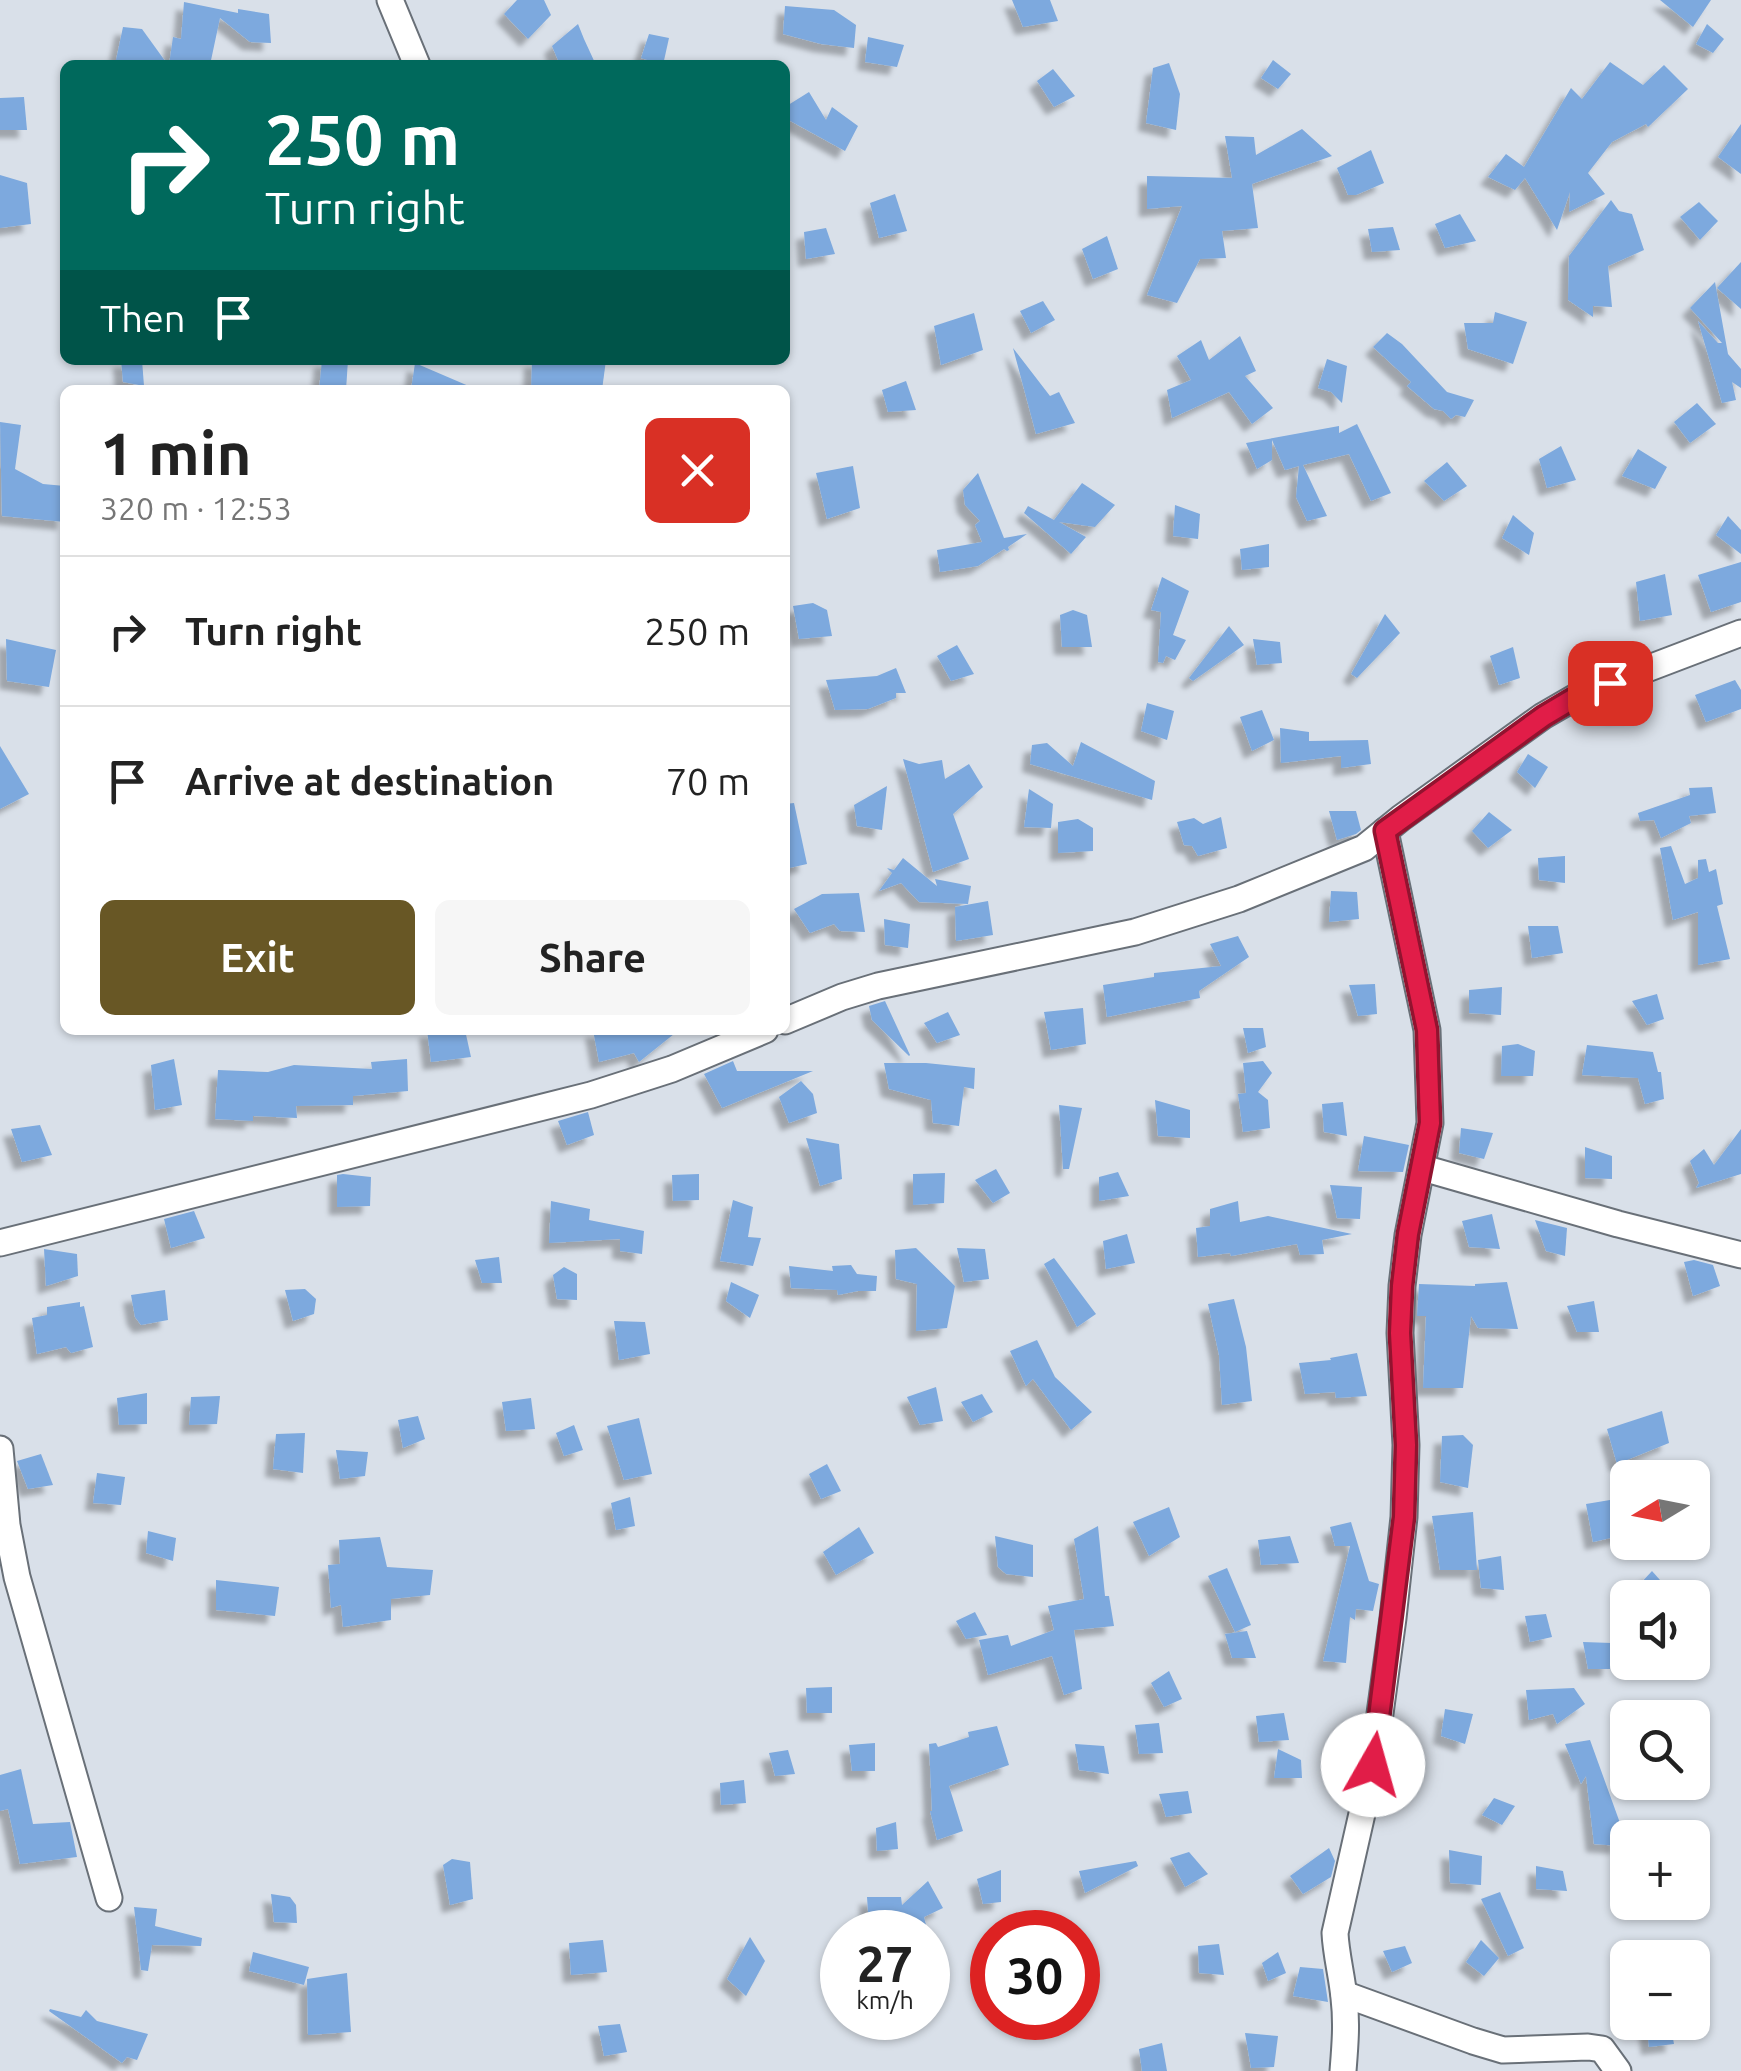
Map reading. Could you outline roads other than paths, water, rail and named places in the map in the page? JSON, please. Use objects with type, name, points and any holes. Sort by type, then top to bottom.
[{"type":"street","points":[[390,0],[415,60]]},
{"type":"street","points":[[790,1020],[878,986],[1152,927],[1239,899],[1364,848],[1544,716],[1581,694],[1741,633]]},
{"type":"street","points":[[1342,2071],[1346,2030],[1335,1933],[1373,1765],[1404,1517],[1402,1286],[1430,1123],[1427,1030],[1385,831]]},
{"type":"street","points":[[0,1243],[591,1095],[672,1069],[753,1035]]},
{"type":"street","points":[[1422,1168],[1618,1224],[1741,1254]]},
{"type":"street","points":[[0,1450],[16,1577],[110,1898]]},
{"type":"street","points":[[1344,1994],[1503,2050],[1602,2049],[1618,2071]]}]
